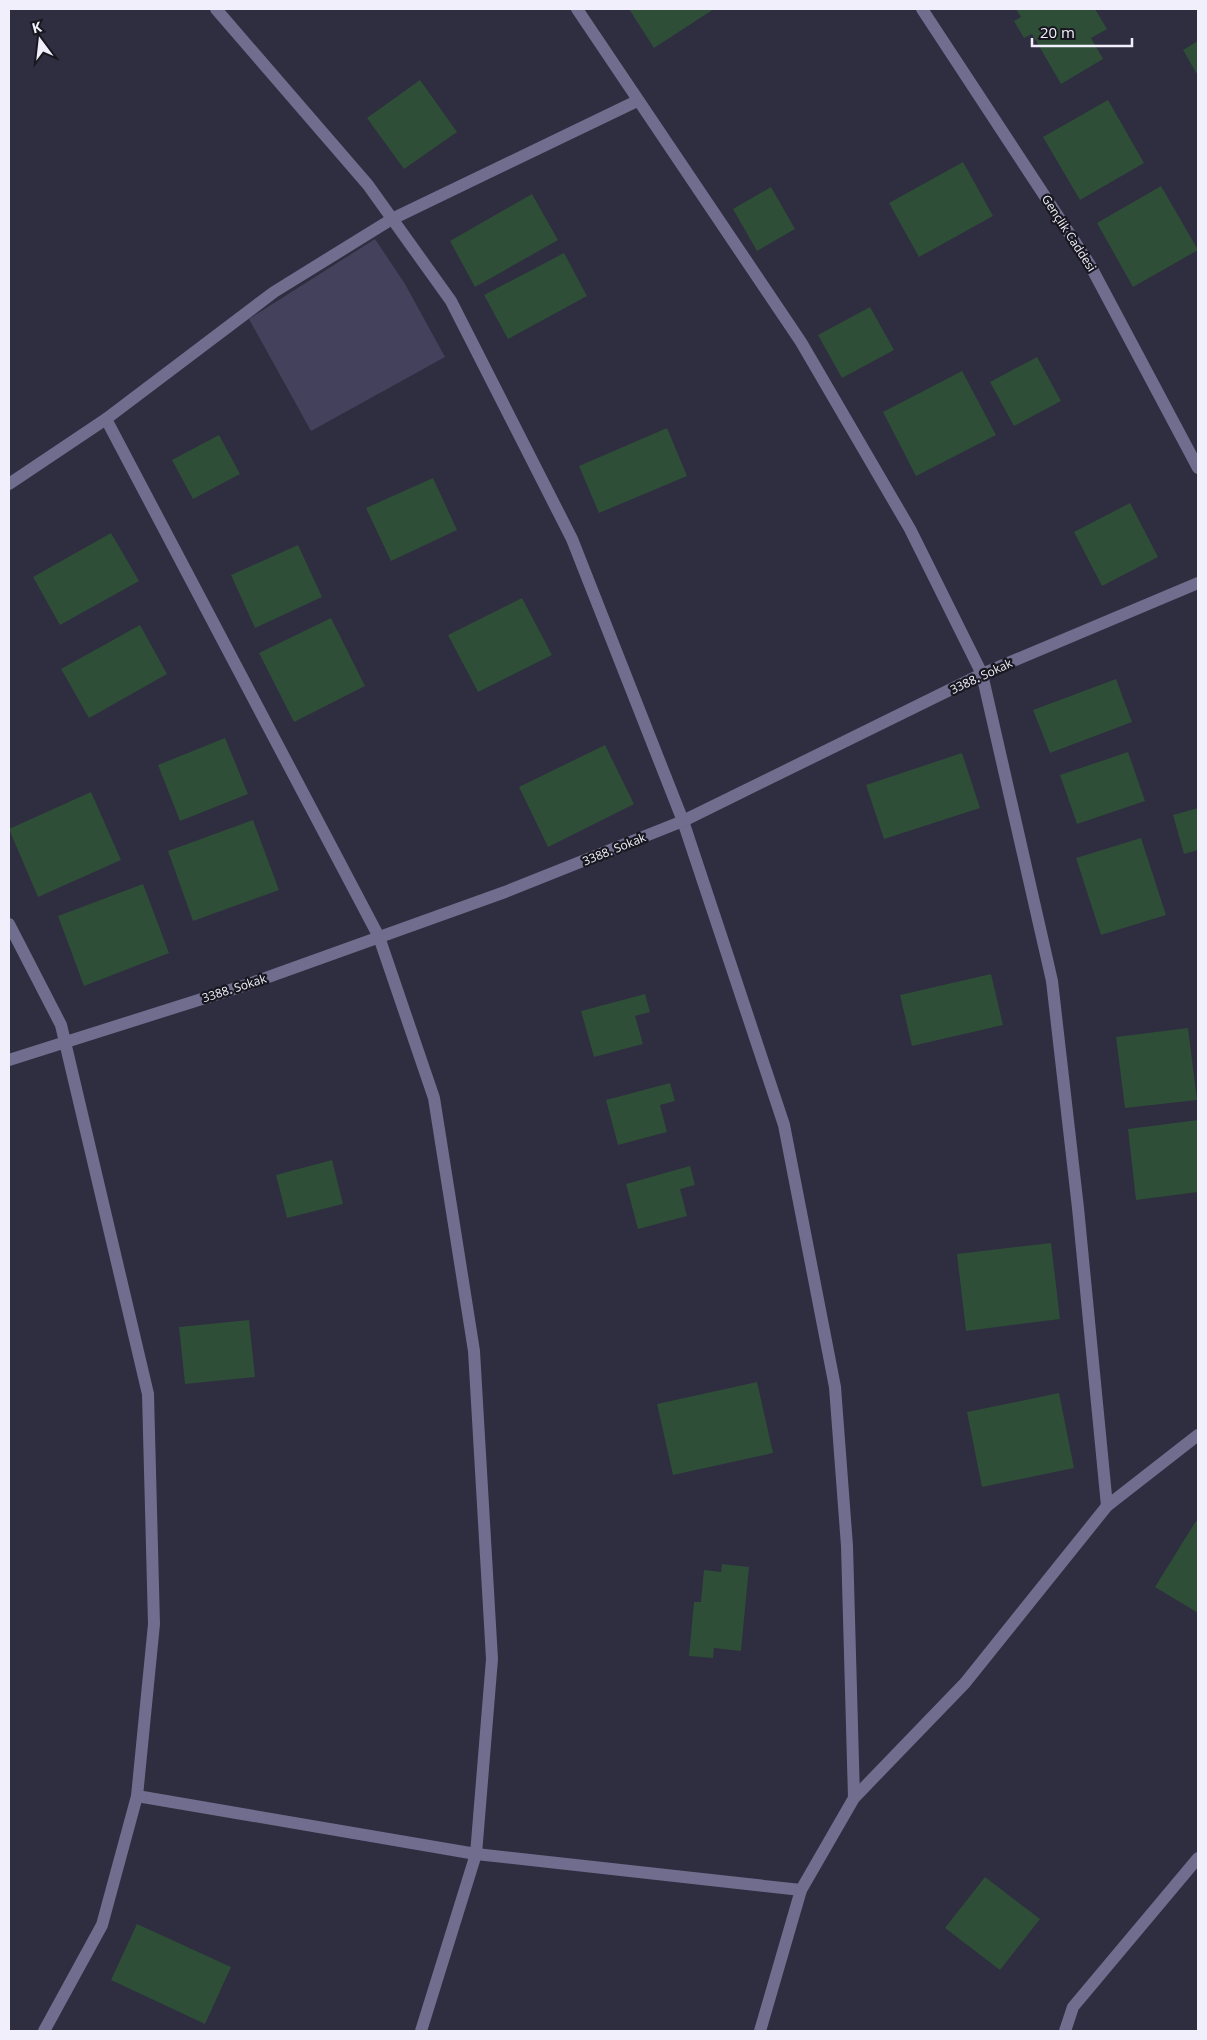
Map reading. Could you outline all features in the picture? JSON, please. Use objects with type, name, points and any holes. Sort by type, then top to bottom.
[{"type":"street","points":[[216,9],[368,185],[451,301],[572,539],[683,821],[784,1125],[835,1386],[848,1546],[854,1798]]},
{"type":"street","points":[[577,9],[800,342],[910,529],[982,674],[1052,981],[1078,1208],[1107,1506]]},
{"type":"street","name":"Gençlik Caddesi","points":[[922,9],[1090,265],[1198,468]]},
{"type":"street","points":[[9,484],[106,419],[274,292],[392,219],[637,101]]},
{"type":"street","points":[[106,419],[379,937],[434,1098],[474,1351],[492,1659],[476,1854],[421,2031]]},
{"type":"street","name":"3388. Sokak","points":[[9,1060],[246,985],[505,892],[683,821],[982,674],[1198,583]]},
{"type":"street","points":[[9,924],[61,1025],[148,1394],[154,1624],[137,1796],[102,1925],[44,2031]]},
{"type":"street","points":[[760,2031],[801,1890],[854,1798],[965,1683],[1107,1506],[1198,1435]]},
{"type":"street","points":[[137,1796],[476,1854],[801,1890]]},
{"type":"street","points":[[1065,2031],[1073,2007],[1198,1858]]},
{"type":"shaded area","points":[[375,239],[405,284],[445,357],[311,431],[249,319]]},
{"type":"building","points":[[629,9],[714,9],[654,48]]},
{"type":"building","points":[[1016,9],[1095,9],[1107,29],[1091,38],[1103,59],[1061,84],[1032,34],[1024,38],[1014,21],[1021,17]]},
{"type":"building","points":[[1198,41],[1198,76],[1183,50]]},
{"type":"building","points":[[420,80],[457,132],[404,169],[367,118]]},
{"type":"building","points":[[1108,100],[1144,163],[1080,200],[1043,137]]},
{"type":"building","points":[[963,162],[993,216],[919,257],[889,203]]},
{"type":"building","points":[[1161,186],[1198,250],[1133,287],[1097,223]]},
{"type":"building","points":[[771,187],[795,229],[757,251],[733,209]]},
{"type":"building","points":[[532,194],[558,240],[475,287],[450,241]]},
{"type":"building","points":[[564,253],[587,296],[508,339],[484,295]]},
{"type":"building","points":[[870,307],[894,350],[842,378],[818,335]]},
{"type":"building","points":[[1037,357],[1061,401],[1014,426],[990,382]]},
{"type":"building","points":[[962,371],[996,435],[916,476],[883,412]]},
{"type":"building","points":[[667,428],[687,476],[599,513],[579,466]]},
{"type":"building","points":[[219,435],[240,474],[193,499],[172,460]]},
{"type":"building","points":[[433,478],[457,530],[391,561],[366,508]]},
{"type":"building","points":[[1130,503],[1158,557],[1102,586],[1074,532]]},
{"type":"building","points":[[111,533],[139,581],[60,625],[33,577]]},
{"type":"building","points":[[298,545],[322,597],[255,628],[231,575]]},
{"type":"building","points":[[522,598],[552,655],[478,692],[448,635]]},
{"type":"building","points":[[331,618],[365,686],[294,722],[259,653]]},
{"type":"building","points":[[140,625],[167,674],[89,718],[61,669]]},
{"type":"building","points":[[1116,679],[1132,722],[1050,753],[1033,710]]},
{"type":"building","points":[[225,738],[248,794],[180,821],[158,765]]},
{"type":"building","points":[[605,745],[634,804],[548,847],[519,787]]},
{"type":"building","points":[[1128,752],[1145,801],[1077,824],[1060,775]]},
{"type":"building","points":[[962,753],[980,808],[884,839],[866,785]]},
{"type":"building","points":[[91,792],[121,860],[38,897],[9,829]]},
{"type":"building","points":[[1198,808],[1198,850],[1184,854],[1173,815]]},
{"type":"building","points":[[253,820],[279,890],[193,921],[168,851]]},
{"type":"building","points":[[1141,838],[1166,915],[1101,935],[1076,858]]},
{"type":"building","points":[[143,884],[169,953],[84,986],[58,916]]},
{"type":"building","points":[[991,974],[1003,1025],[912,1046],[900,995]]},
{"type":"building","points":[[645,994],[650,1012],[635,1016],[643,1044],[594,1057],[581,1011]]},
{"type":"building","points":[[1188,1028],[1197,1100],[1125,1108],[1116,1037]]},
{"type":"building","points":[[670,1083],[675,1101],[660,1105],[667,1132],[618,1145],[606,1100]]},
{"type":"building","points":[[1198,1120],[1198,1192],[1136,1200],[1128,1129]]},
{"type":"building","points":[[332,1160],[343,1204],[287,1218],[276,1175]]},
{"type":"building","points":[[690,1166],[695,1185],[680,1189],[687,1216],[638,1229],[626,1184]]},
{"type":"building","points":[[1051,1243],[1060,1319],[966,1331],[957,1254]]},
{"type":"building","points":[[249,1320],[255,1377],[185,1384],[179,1327]]},
{"type":"building","points":[[757,1382],[773,1453],[673,1475],[657,1404]]},
{"type":"building","points":[[1059,1393],[1074,1468],[982,1487],[967,1412]]},
{"type":"building","points":[[1196,1521],[1198,1522],[1198,1613],[1155,1587]]},
{"type":"building","points":[[722,1564],[749,1567],[741,1651],[714,1648],[713,1658],[689,1656],[694,1602],[701,1602],[704,1570],[721,1572]]},
{"type":"building","points":[[985,1877],[1040,1919],[1000,1970],[945,1928]]},
{"type":"building","points":[[137,1924],[231,1967],[205,2024],[111,1980]]}]
